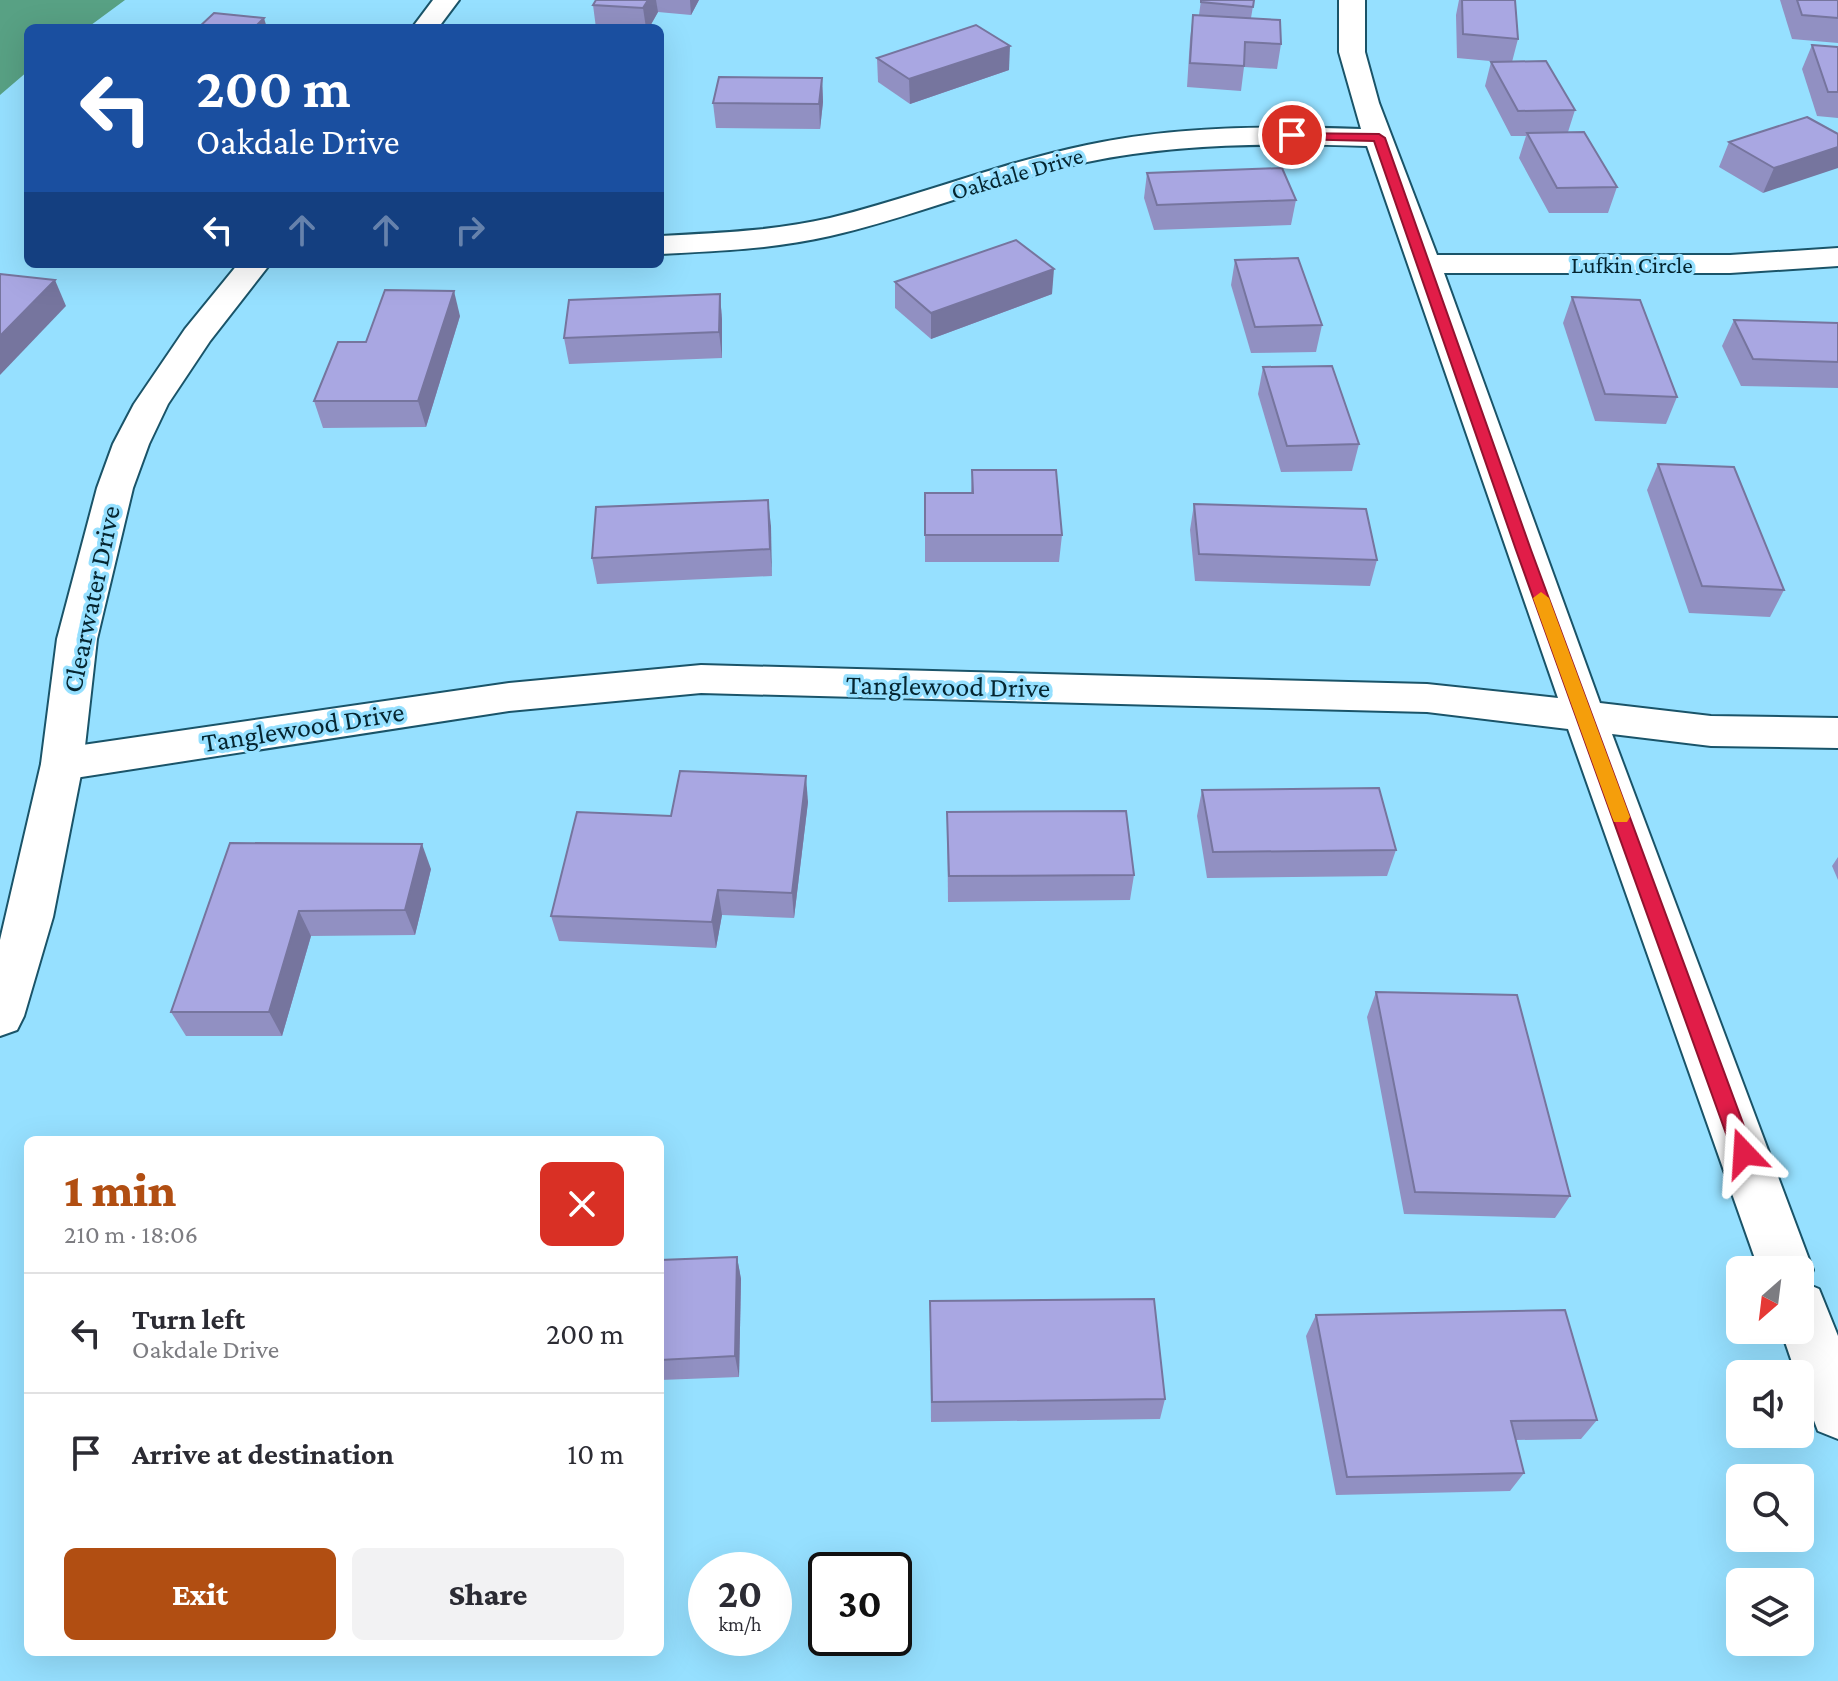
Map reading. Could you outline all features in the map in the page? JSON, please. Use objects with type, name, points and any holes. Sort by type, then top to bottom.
[{"type":"street","points":[[428,24],[446,0]]},
{"type":"street","points":[[1352,0],[1352,52],[1379,138],[1584,716],[1781,1256]]},
{"type":"street","name":"Oakdale Drive","points":[[664,245],[715,242],[828,227],[1084,154],[1133,144],[1262,134],[1379,138]]},
{"type":"street","name":"Lufkin Circle","points":[[1425,264],[1730,264],[1838,257]]},
{"type":"street","name":"Clearwater Drive","points":[[0,1016],[30,917],[62,764],[77,639],[115,488],[131,444],[151,404],[197,336],[251,268]]},
{"type":"street","name":"Tanglewood Drive","points":[[62,764],[311,724],[509,697],[701,679],[1427,698],[1711,731],[1838,733]]},
{"type":"street","points":[[1814,1344],[1838,1411]]},
{"type":"shaded area","points":[[0,0],[125,0],[92,24],[24,24],[24,74],[0,95]]},
{"type":"building","points":[[596,0],[648,0],[643,8],[593,5]]},
{"type":"building","points":[[1201,0],[1254,0],[1253,7]]},
{"type":"building","points":[[1462,0],[1515,0],[1518,39],[1463,34]]},
{"type":"building","points":[[1797,0],[1838,0],[1838,18],[1802,15]]},
{"type":"building","points":[[214,13],[264,18],[258,24],[202,24]]},
{"type":"building","points":[[1193,15],[1280,20],[1281,44],[1245,42],[1244,66],[1190,63]]},
{"type":"building","points":[[976,25],[1010,46],[909,79],[877,58]]},
{"type":"building","points":[[1812,45],[1838,47],[1838,92],[1828,92]]},
{"type":"building","points":[[1546,61],[1575,110],[1518,111],[1491,62]]},
{"type":"building","points":[[719,77],[822,78],[819,104],[713,103]]},
{"type":"building","points":[[1807,117],[1838,134],[1838,147],[1774,168],[1729,142]]},
{"type":"building","points":[[1584,132],[1617,187],[1557,188],[1527,133]]},
{"type":"building","points":[[1282,168],[1296,200],[1157,205],[1147,173]]},
{"type":"building","points":[[1016,240],[1054,269],[931,313],[895,282]]},
{"type":"building","points":[[1298,258],[1322,325],[1255,327],[1235,260]]},
{"type":"building","points":[[0,274],[55,280],[0,336]]},
{"type":"building","points":[[385,290],[454,291],[418,401],[314,401],[338,342],[366,342]]},
{"type":"building","points":[[720,294],[719,332],[564,338],[569,300]]},
{"type":"building","points":[[1572,297],[1640,300],[1677,397],[1605,394]]},
{"type":"building","points":[[1734,320],[1838,323],[1838,362],[1753,359]]},
{"type":"building","points":[[1332,366],[1359,444],[1287,446],[1263,367]]},
{"type":"building","points":[[1658,464],[1734,467],[1784,590],[1702,586]]},
{"type":"building","points":[[972,470],[1056,470],[1062,535],[925,535],[925,493],[973,493]]},
{"type":"building","points":[[768,500],[770,549],[592,558],[596,507]]},
{"type":"building","points":[[1194,504],[1366,509],[1377,560],[1199,554]]},
{"type":"building","points":[[680,771],[806,776],[792,893],[718,890],[712,922],[551,916],[577,812],[671,816]]},
{"type":"building","points":[[1379,788],[1396,850],[1213,852],[1202,790]]},
{"type":"building","points":[[1126,811],[1134,875],[949,876],[947,812]]},
{"type":"building","points":[[230,843],[422,844],[405,910],[299,911],[269,1012],[171,1012]]},
{"type":"building","points":[[1376,992],[1517,995],[1570,1196],[1415,1192]]},
{"type":"building","points":[[737,1257],[735,1356],[664,1360],[664,1260]]},
{"type":"building","points":[[1154,1299],[1165,1399],[932,1402],[930,1301]]},
{"type":"building","points":[[1565,1310],[1597,1420],[1511,1421],[1524,1473],[1347,1477],[1316,1315]]},
{"type":"slow traffic","points":[[1541,598],[1621,817]]},
{"type":"route","points":[[1292,135],[1379,138],[1524,550],[1744,1153]]}]
